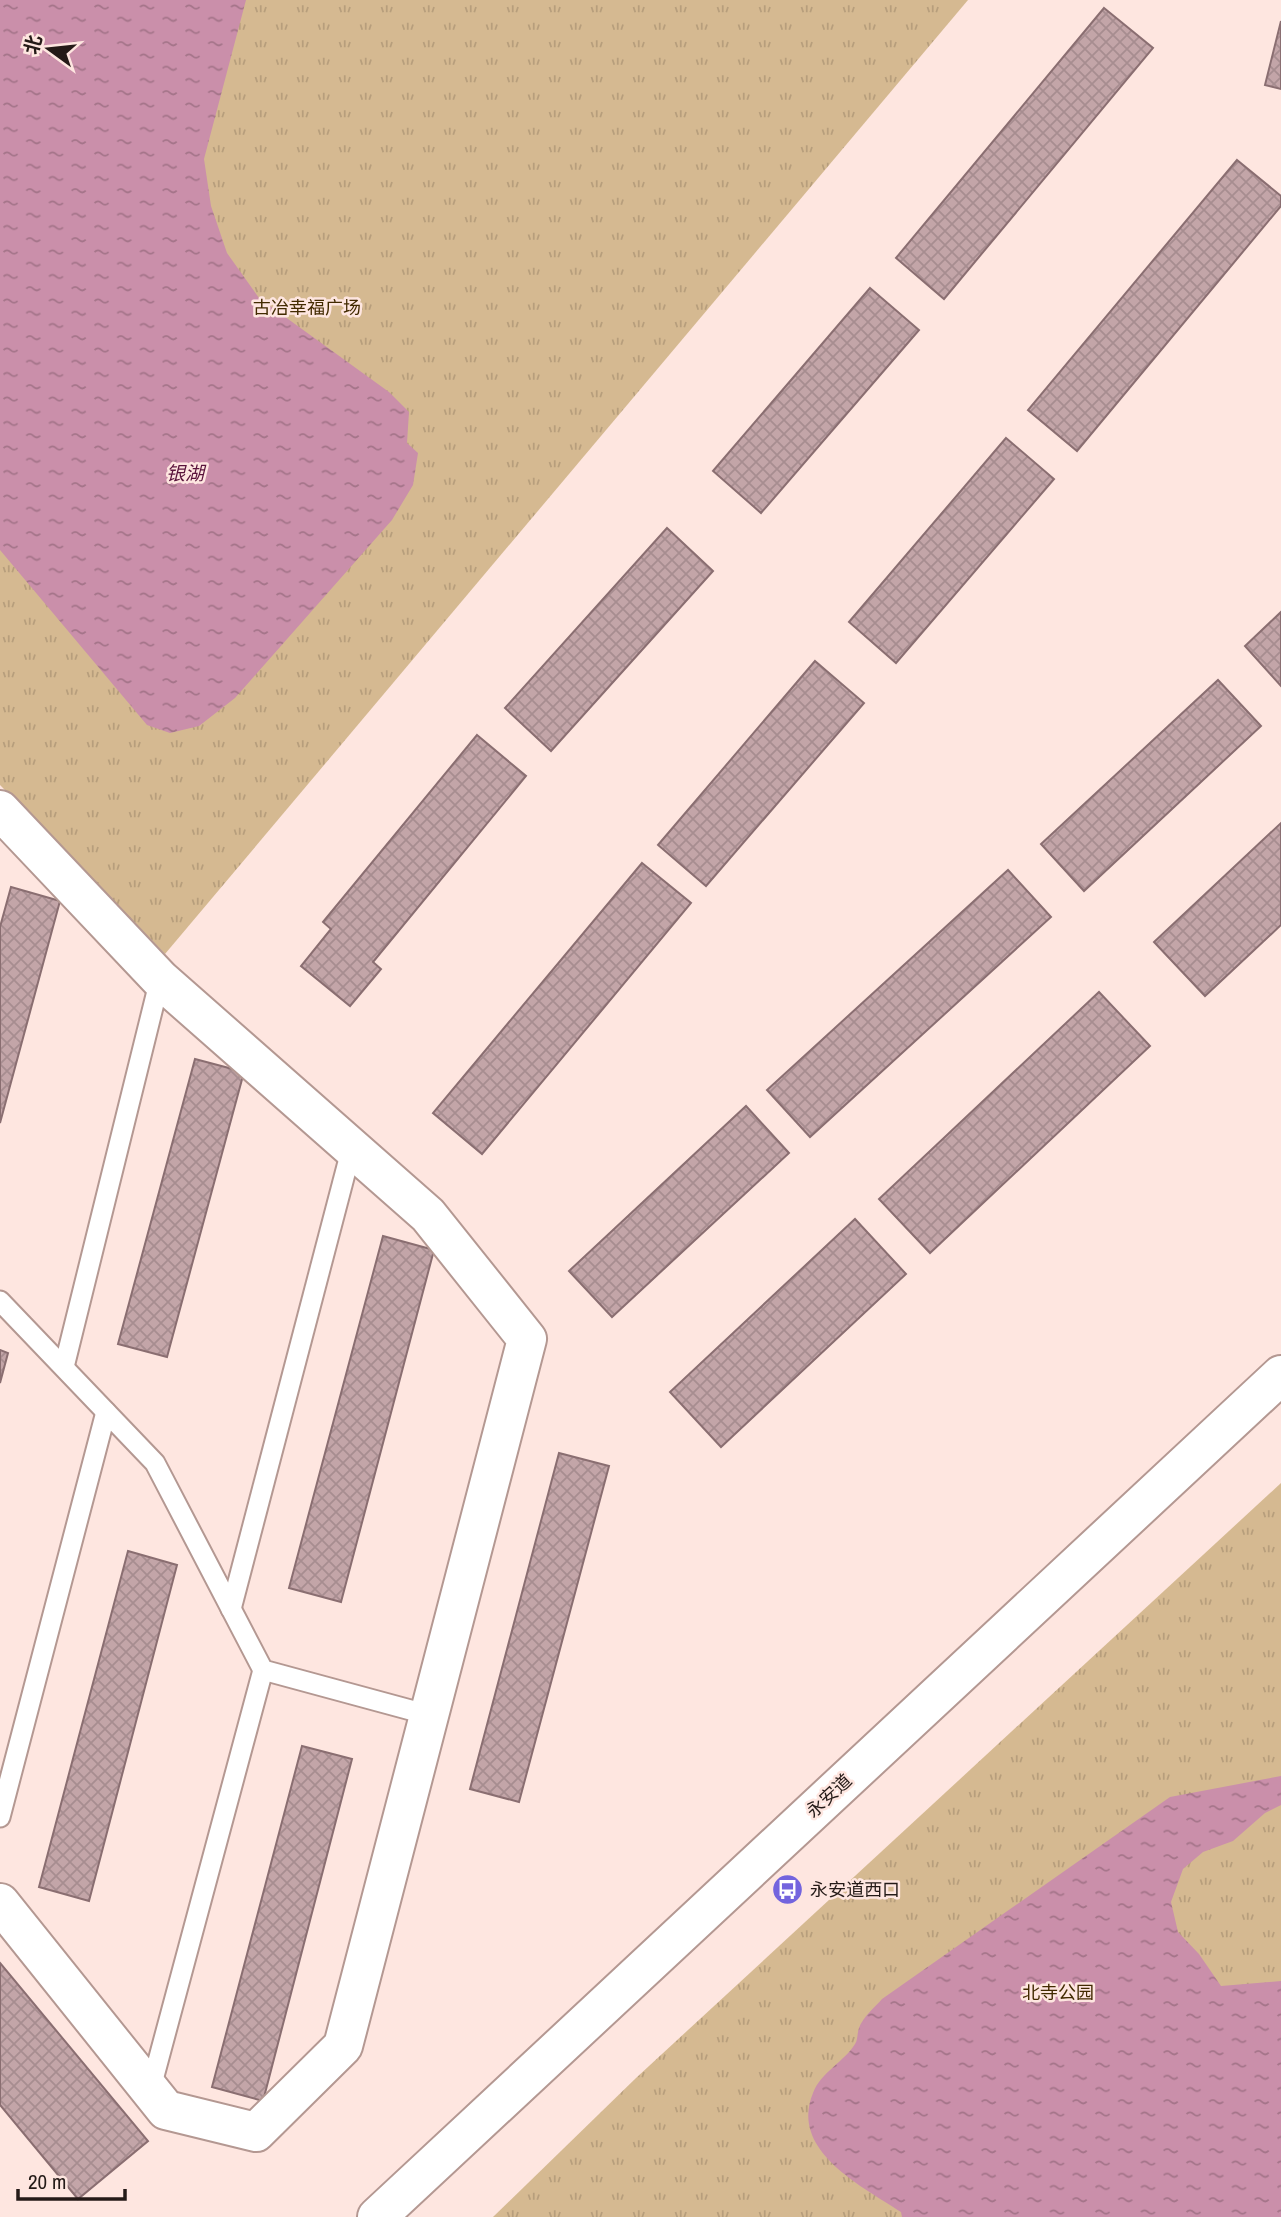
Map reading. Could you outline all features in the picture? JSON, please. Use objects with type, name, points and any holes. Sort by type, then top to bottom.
[{"type":"street","points":[[0,810],[160,979],[428,1214],[527,1339],[343,2046],[256,2132],[166,2110],[0,1903]]},
{"type":"street","name":"永安道","points":[[377,2217],[1281,1375]]},
{"type":"lane","points":[[64,1367],[160,979]]},
{"type":"lane","points":[[231,1609],[352,1147]]},
{"type":"lane","points":[[0,1301],[155,1462],[262,1670],[150,2091]]},
{"type":"lane","points":[[0,1817],[106,1412]]},
{"type":"lane","points":[[262,1670],[429,1714]]},
{"type":"green space","name":"古冶幸福广场","points":[[0,0],[968,0],[165,954],[0,785]]},
{"type":"green space","name":"北寺公园","points":[[1281,1483],[1281,2217],[493,2217],[636,2078]]},
{"type":"water","name":"银湖","points":[[0,0],[246,0],[204,159],[211,206],[227,253],[259,298],[389,392],[409,412],[407,443],[418,453],[413,485],[392,520],[235,698],[199,726],[170,733],[147,725],[0,550]]},
{"type":"water","points":[[1281,1776],[1281,1805],[1265,1813],[1233,1841],[1203,1852],[1183,1869],[1171,1902],[1178,1932],[1199,1954],[1221,1986],[1281,1981],[1281,2217],[902,2217],[901,2212],[867,2191],[833,2164],[820,2149],[811,2132],[808,2114],[813,2093],[821,2079],[856,2042],[863,2020],[882,1999],[1170,1797]]},
{"type":"building","points":[[1104,8],[1153,48],[944,299],[896,258]]},
{"type":"building","points":[[1281,21],[1281,89],[1265,85]]},
{"type":"building","points":[[1237,160],[1281,196],[1281,206],[1077,451],[1028,410]]},
{"type":"building","points":[[870,288],[919,330],[761,513],[713,471]]},
{"type":"building","points":[[1006,438],[1054,479],[896,663],[849,622]]},
{"type":"building","points":[[667,528],[713,571],[551,751],[505,708]]},
{"type":"building","points":[[1281,612],[1281,686],[1245,646]]},
{"type":"building","points":[[815,661],[864,703],[706,886],[658,845]]},
{"type":"building","points":[[1218,680],[1261,726],[1084,891],[1041,844]]},
{"type":"building","points":[[477,735],[526,776],[373,962],[381,969],[350,1006],[301,966],[331,929],[323,922]]},
{"type":"building","points":[[1281,823],[1281,925],[1205,996],[1154,942]]},
{"type":"building","points":[[642,863],[691,903],[482,1154],[433,1113]]},
{"type":"building","points":[[1008,870],[1051,917],[810,1137],[767,1090]]},
{"type":"building","points":[[11,887],[60,901],[0,1123],[0,927]]},
{"type":"building","points":[[1099,992],[1150,1046],[930,1253],[879,1199]]},
{"type":"building","points":[[195,1059],[244,1072],[167,1357],[118,1344]]},
{"type":"building","points":[[746,1106],[789,1153],[612,1317],[569,1271]]},
{"type":"building","points":[[855,1219],[906,1274],[721,1447],[670,1392]]},
{"type":"building","points":[[383,1236],[434,1250],[341,1602],[289,1588]]},
{"type":"building","points":[[0,1350],[8,1353],[0,1383]]},
{"type":"building","points":[[559,1453],[609,1466],[519,1802],[470,1789]]},
{"type":"building","points":[[128,1551],[177,1565],[89,1901],[39,1887]]},
{"type":"building","points":[[302,1746],[352,1759],[263,2101],[212,2087]]},
{"type":"building","points":[[0,1963],[148,2141],[78,2199],[0,2105]]},
{"type":"place","name":"永安道西口","points":[[787,1890]]}]
